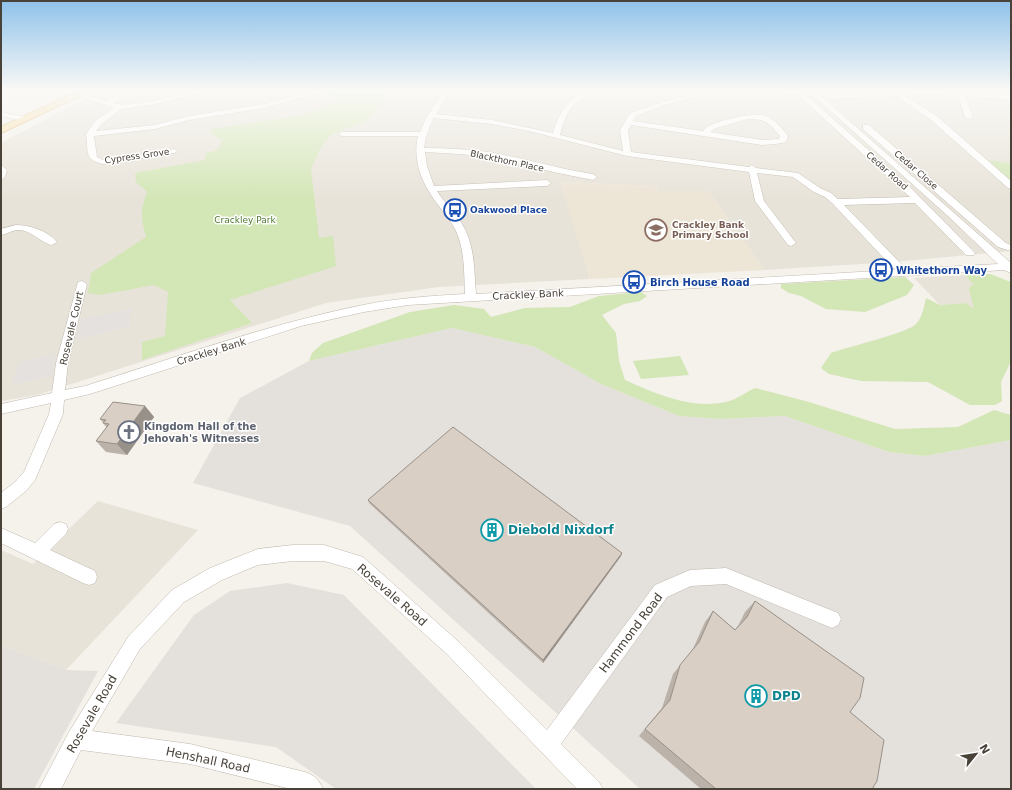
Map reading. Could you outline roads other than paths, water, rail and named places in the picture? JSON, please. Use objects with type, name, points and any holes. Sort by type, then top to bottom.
[{"type":"street","points":[[90,134],[95,126]]},
{"type":"street","points":[[90,134],[158,126]]},
{"type":"street","points":[[427,126],[422,134],[420,150],[422,166],[431,189],[462,232],[470,262],[471,297]]},
{"type":"street","points":[[511,126],[556,135],[596,147],[627,154],[752,168],[795,175],[817,190],[828,195],[836,202],[904,273]]},
{"type":"street","points":[[556,135],[559,126]]},
{"type":"street","points":[[626,126],[624,130],[627,154]]},
{"type":"street","points":[[653,126],[776,143],[783,140],[784,136],[774,126]]},
{"type":"street","points":[[705,134],[708,129],[714,126]]},
{"type":"street","name":"Cedar Road","points":[[836,126],[918,200],[970,250]]},
{"type":"street","name":"Cedar Road","points":[[852,126],[1010,268]]},
{"type":"street","name":"Cedar Close","points":[[865,126],[1002,245],[1011,248]]},
{"type":"street","points":[[943,126],[1011,186]]},
{"type":"street","name":"Cypress Grove","points":[[90,134],[93,158],[103,162],[174,151]]},
{"type":"street","points":[[342,134],[422,134]]},
{"type":"street","name":"Blackthorn Place","points":[[420,150],[478,153],[560,172],[593,177]]},
{"type":"street","name":"Cedar Road","points":[[878,150],[892,150]]},
{"type":"street","points":[[1,168],[3,170],[1,177]]},
{"type":"street","points":[[752,168],[760,200],[791,243]]},
{"type":"street","points":[[431,189],[548,183]]},
{"type":"street","points":[[836,202],[918,200]]},
{"type":"street","points":[[1,232],[13,227],[26,227],[52,242]]},
{"type":"street","name":"Crackley Bank","points":[[1,409],[85,390],[300,323],[338,313],[408,301],[1010,268]]},
{"type":"street","name":"Rosevale Court","points":[[1,502],[21,486],[30,476],[56,414],[62,363],[82,284]]},
{"type":"street","points":[[37,552],[60,529]]},
{"type":"street","points":[[1,535],[89,577]]},
{"type":"street","name":"Rosevale Road","points":[[50,789],[76,739],[134,642],[178,596],[216,574],[258,557],[293,553],[324,553],[357,563],[453,648],[592,789]]},
{"type":"street","name":"Hammond Road","points":[[549,744],[661,591],[690,578],[726,576],[832,619]]},
{"type":"street","name":"Henshall Road","points":[[76,739],[190,754],[305,782],[312,789]]},
{"type":"place","name":"Oakwood Place","points":[[455,210]]},
{"type":"place","name":"Crackley Bank Primary School","points":[[656,230]]},
{"type":"place","name":"Whitethorn Way","points":[[881,270]]},
{"type":"place","name":"Birch House Road","points":[[634,282]]},
{"type":"place","name":"Kingdom Hall of the Jehovah's Witnesses","points":[[129,432]]},
{"type":"place","name":"Diebold Nixdorf","points":[[492,530]]},
{"type":"place","name":"DPD","points":[[756,696]]},
{"type":"park label","name":"Crackley Park","points":[[245,220]]}]
